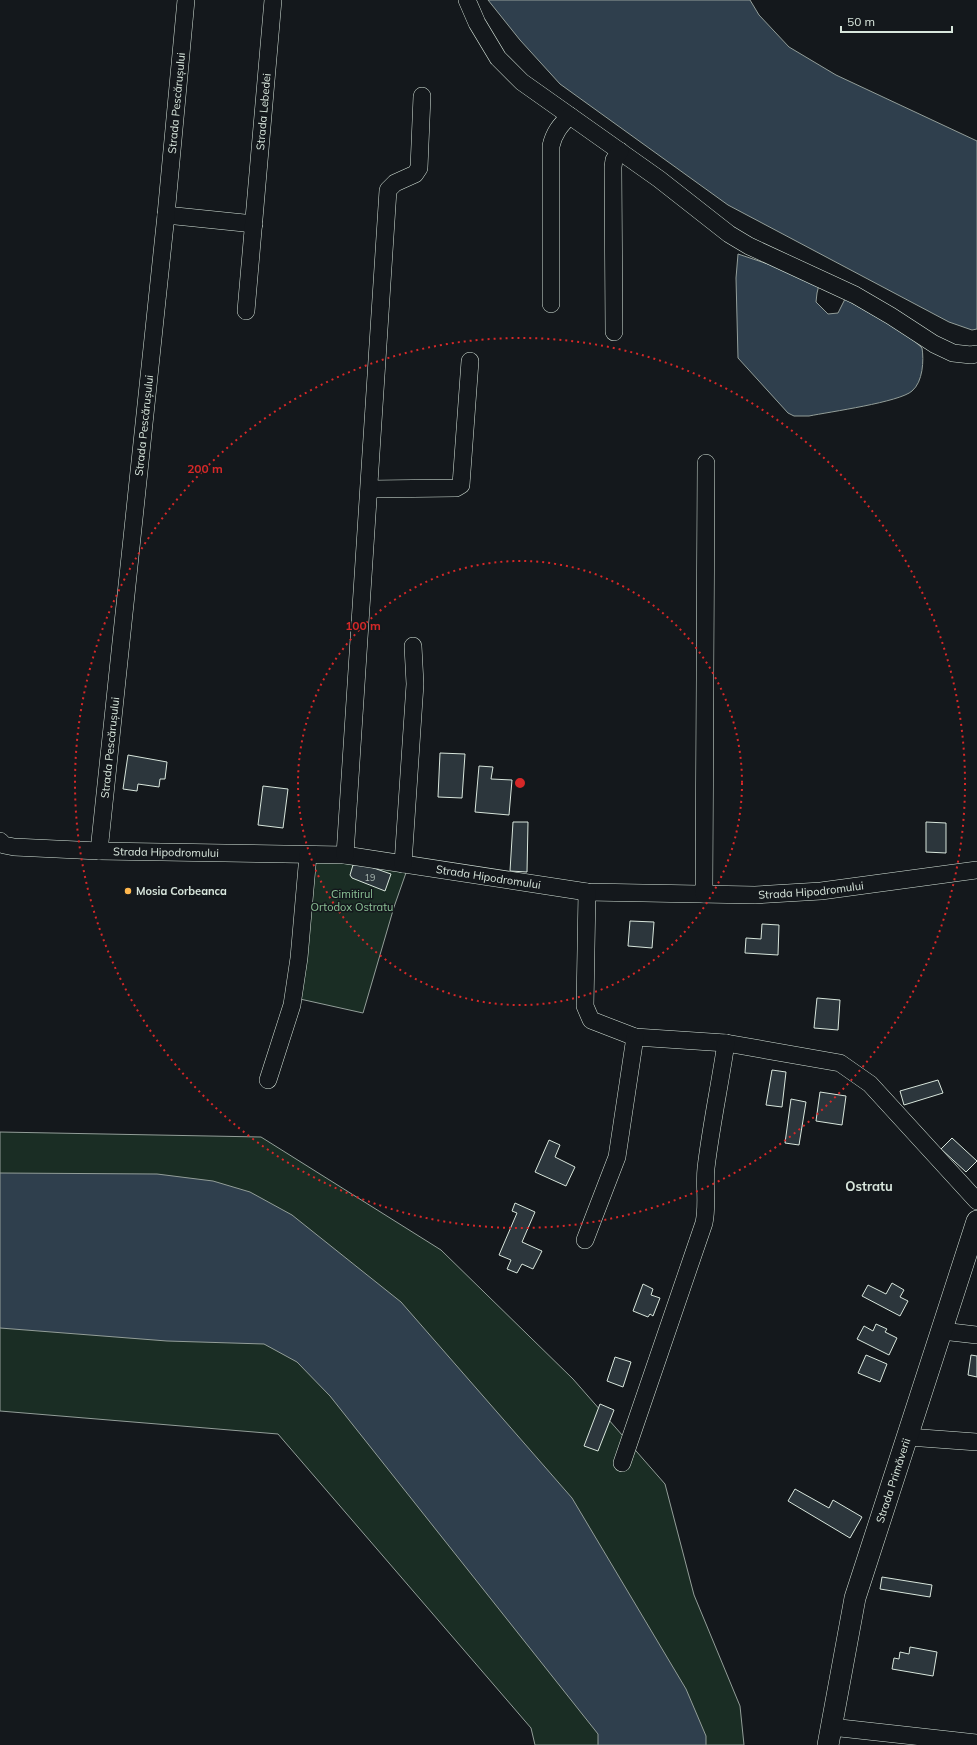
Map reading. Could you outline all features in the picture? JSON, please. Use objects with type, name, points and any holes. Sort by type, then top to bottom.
[{"type":"main road","name":"Strada Primăverii","points":[[829,1736],[855,1598],[977,1221]]},
{"type":"street","name":"Strada Pescărușului","points":[[99,851],[166,215],[186,0]]},
{"type":"street","name":"Strada Lebedei","points":[[246,311],[273,0]]},
{"type":"street","points":[[467,0],[477,23],[498,58],[522,82],[659,179],[729,234],[749,246],[855,295],[934,344],[953,353],[971,355],[977,354]]},
{"type":"street","points":[[345,855],[370,489],[388,190],[395,183],[415,174],[419,168],[422,96]]},
{"type":"street","points":[[551,304],[551,146],[554,135],[560,125],[570,116]]},
{"type":"street","points":[[614,332],[613,167],[614,160],[620,151]]},
{"type":"street","points":[[166,215],[254,224]]},
{"type":"street","points":[[370,489],[456,488],[461,485],[470,361]]},
{"type":"street","points":[[704,894],[706,463]]},
{"type":"street","points":[[403,864],[415,684],[413,646]]},
{"type":"street","name":"Strada Hipodromului","points":[[0,841],[14,847],[99,851],[345,855],[587,892],[755,895],[821,891],[977,870]]},
{"type":"street","points":[[268,1080],[292,1005],[299,958],[308,855]]},
{"type":"street","points":[[587,892],[585,1006],[591,1020],[635,1038],[726,1043],[840,1063],[870,1084],[977,1202]]},
{"type":"street","points":[[585,1240],[617,1157],[635,1038]]},
{"type":"street","points":[[622,1463],[704,1222],[707,1209],[705,1192],[706,1168],[726,1043]]},
{"type":"street","points":[[942,1331],[977,1335]]},
{"type":"street","points":[[908,1437],[977,1442]]},
{"type":"street","points":[[829,1736],[977,1742]]},
{"type":"green space","name":"Cimitirul Ortodox Ostratu","points":[[349,859],[408,867],[394,907],[363,1013],[300,999],[314,862]]},
{"type":"green space","points":[[0,1132],[261,1137],[441,1250],[573,1379],[665,1484],[694,1595],[740,1706],[744,1745],[535,1745],[531,1728],[278,1434],[0,1411]]},
{"type":"water","points":[[488,0],[750,0],[759,15],[789,47],[836,75],[977,141],[977,329],[972,330],[949,322],[728,205],[560,84],[520,40]]},
{"type":"water","points":[[738,254],[798,274],[819,285],[816,302],[828,314],[838,313],[845,299],[908,335],[922,348],[922,371],[916,387],[905,395],[879,403],[809,416],[794,416],[788,413],[738,358],[736,278]]},
{"type":"water","points":[[0,1173],[157,1174],[213,1181],[250,1192],[292,1215],[401,1302],[572,1498],[686,1689],[706,1736],[706,1745],[598,1745],[598,1734],[330,1396],[297,1362],[264,1344],[167,1341],[0,1328]]},
{"type":"building","points":[[440,753],[465,754],[462,798],[438,797]]},
{"type":"building","points":[[128,755],[167,762],[165,779],[160,779],[159,787],[138,784],[137,791],[123,789]]},
{"type":"building","points":[[479,766],[493,767],[491,779],[512,780],[509,815],[475,812]]},
{"type":"building","points":[[263,786],[288,789],[283,828],[258,825]]},
{"type":"building","points":[[513,822],[528,822],[527,872],[510,871]]},
{"type":"building","points":[[926,822],[946,823],[946,853],[926,852]]},
{"type":"building","points":[[362,864],[391,874],[385,891],[352,878],[350,875],[353,865]]},
{"type":"building","points":[[630,921],[654,922],[652,948],[628,946]]},
{"type":"building","points":[[762,924],[779,925],[778,955],[745,953],[746,938],[761,939]]},
{"type":"building","points":[[817,998],[840,1000],[838,1030],[814,1028]]},
{"type":"building","points":[[772,1070],[786,1072],[782,1107],[766,1105]]},
{"type":"building","points":[[938,1080],[943,1093],[904,1105],[900,1091]]},
{"type":"building","points":[[820,1092],[846,1096],[842,1125],[816,1121]]},
{"type":"building","points":[[791,1099],[806,1102],[799,1145],[785,1143]]},
{"type":"building","points":[[952,1138],[977,1161],[966,1172],[941,1149]]},
{"type":"building","points":[[549,1140],[560,1145],[555,1157],[575,1167],[566,1186],[535,1172]]},
{"type":"building","points":[[515,1203],[535,1212],[522,1242],[542,1251],[533,1269],[522,1264],[517,1273],[507,1269],[511,1260],[499,1255],[517,1213],[512,1211]]},
{"type":"building","points":[[892,1283],[904,1290],[900,1297],[908,1301],[900,1316],[862,1296],[868,1285],[886,1294]]},
{"type":"building","points":[[643,1284],[653,1289],[651,1295],[660,1298],[653,1316],[650,1314],[648,1317],[633,1311]]},
{"type":"building","points":[[876,1324],[887,1329],[885,1332],[897,1338],[889,1355],[857,1339],[864,1326],[873,1331]]},
{"type":"building","points":[[866,1355],[887,1364],[880,1382],[858,1373]]},
{"type":"building","points":[[971,1355],[977,1356],[977,1377],[968,1375]]},
{"type":"building","points":[[615,1357],[631,1362],[623,1387],[607,1381]]},
{"type":"building","points":[[600,1404],[614,1410],[598,1451],[584,1446]]},
{"type":"building","points":[[795,1489],[829,1508],[833,1500],[862,1517],[850,1538],[788,1501]]},
{"type":"building","points":[[882,1577],[932,1585],[930,1597],[880,1589]]},
{"type":"building","points":[[910,1647],[937,1652],[933,1676],[892,1669],[894,1658],[899,1659],[900,1652],[909,1654]]},
{"type":"place","name":"Mosia Corbeanca","points":[[128,891]]},
{"type":"district","name":"Ostratu","points":[[869,1186]]}]
